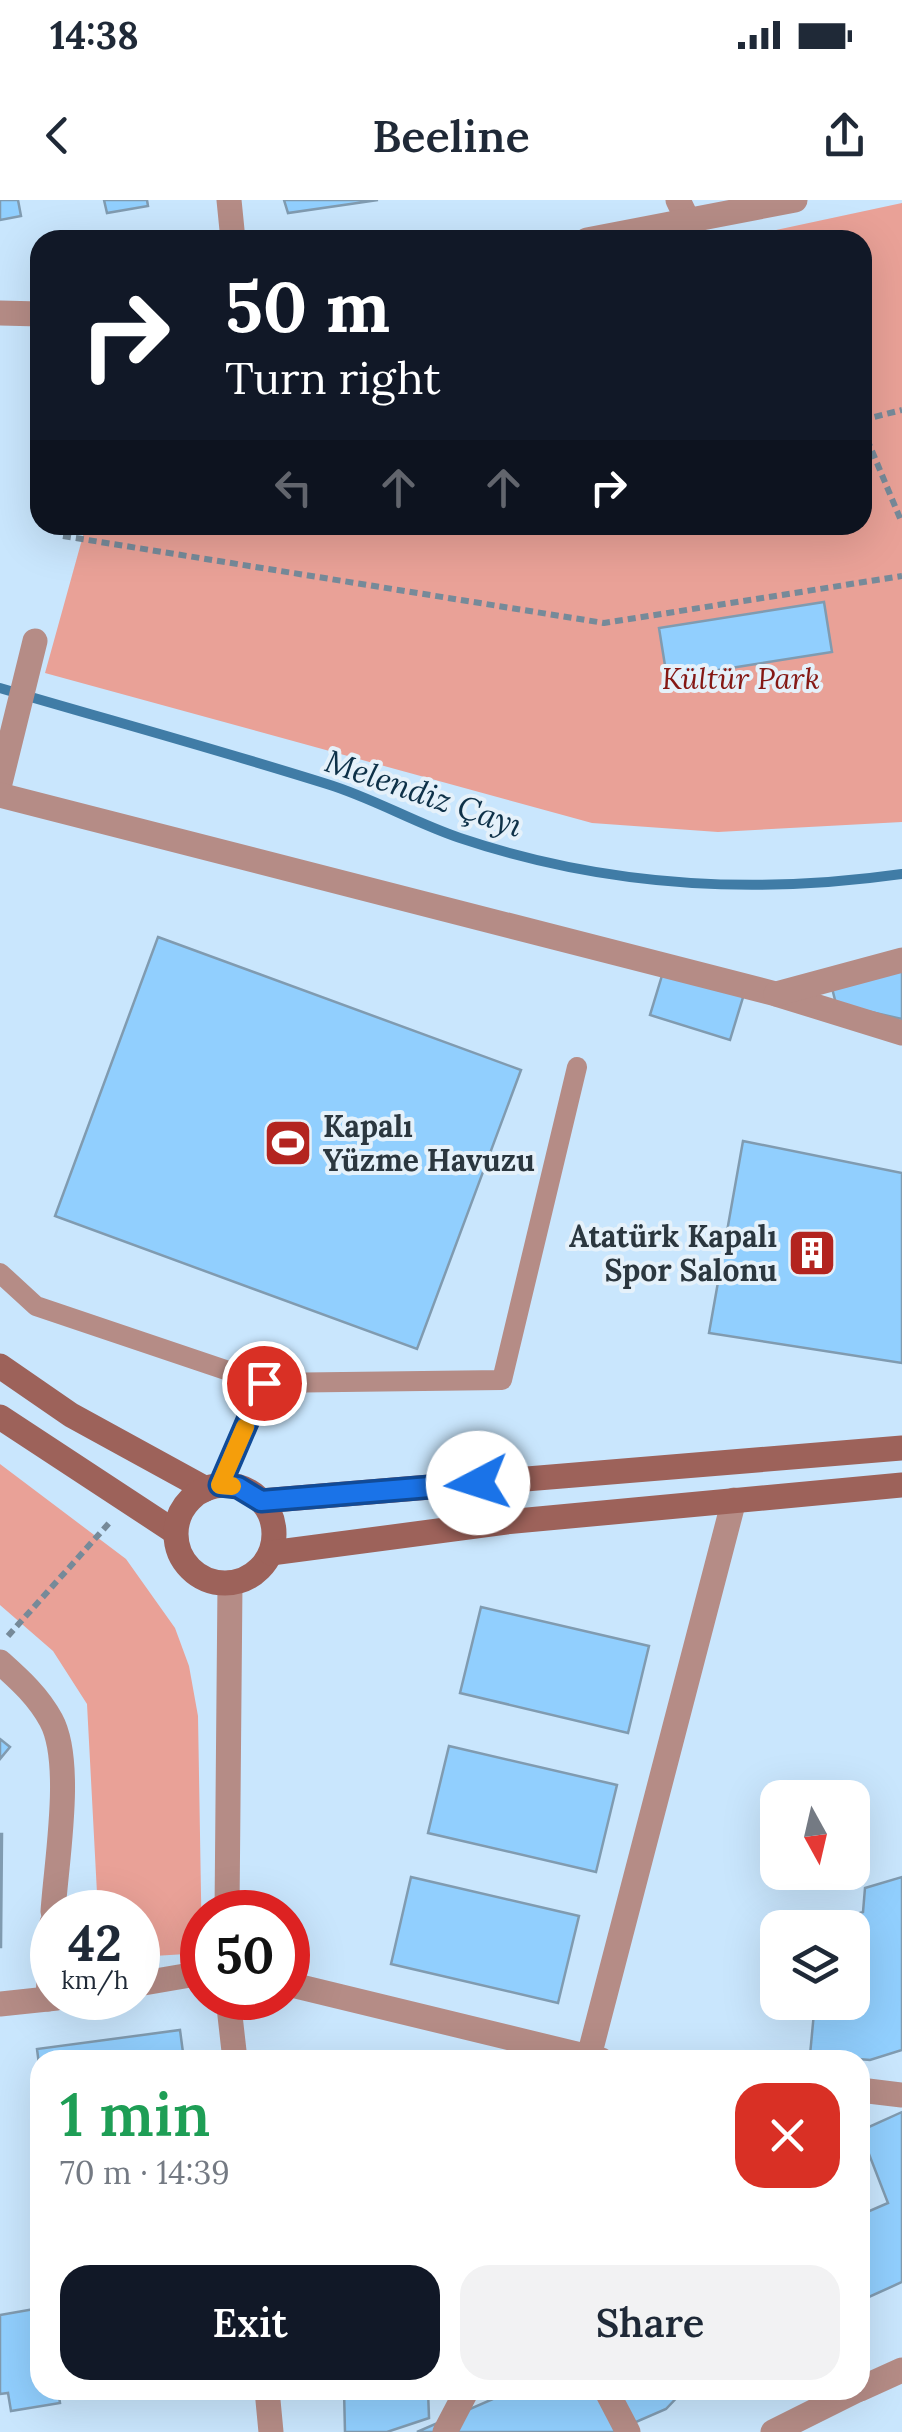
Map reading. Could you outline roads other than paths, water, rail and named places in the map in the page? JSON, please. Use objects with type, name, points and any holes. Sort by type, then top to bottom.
[{"type":"main road","points":[[0,1366],[71,1415],[213,1487],[238,1487],[261,1501],[274,1528],[271,1553],[258,1571],[230,1583],[199,1577],[187,1567],[178,1551],[175,1532],[184,1506],[213,1487]]},
{"type":"main road","points":[[0,1417],[175,1532]]},
{"type":"main road","points":[[261,1501],[902,1448]]},
{"type":"main road","points":[[271,1553],[506,1522],[902,1484]]},
{"type":"street","points":[[229,200],[232,230]]},
{"type":"street","points":[[621,230],[684,211],[796,200]]},
{"type":"street","points":[[0,313],[30,314]]},
{"type":"street","points":[[0,783],[35,640]]},
{"type":"street","points":[[0,795],[776,994],[902,1033]]},
{"type":"street","points":[[776,994],[902,960]]},
{"type":"street","points":[[596,2050],[734,1500]]},
{"type":"street","points":[[227,1890],[230,1583]]},
{"type":"street","points":[[0,1662],[30,1688],[54,1723],[61,1760],[54,1890]]},
{"type":"street","points":[[310,1989],[553,2050]]},
{"type":"street","points":[[0,2004],[30,2001]]},
{"type":"street","points":[[230,2020],[233,2050]]},
{"type":"street","points":[[870,2091],[902,2095]]},
{"type":"street","points":[[870,2384],[902,2370]]},
{"type":"street","points":[[268,2400],[271,2432]]},
{"type":"street","points":[[445,2432],[461,2400]]},
{"type":"street","points":[[611,2400],[628,2432]]},
{"type":"street","points":[[773,2432],[837,2400]]},
{"type":"lane","points":[[0,1273],[36,1306],[264,1383],[502,1380],[577,1067]]},
{"type":"lane","points":[[213,1487],[264,1383]]},
{"type":"waterway","name":"Melendiz Çayı","points":[[0,688],[327,784],[460,838],[569,867],[679,882],[735,884],[791,884],[902,874]]},
{"type":"place","name":"Kapalı Yüzme Havuzu","points":[[288,1143]]},
{"type":"place","name":"Atatürk Kapalı Spor Salonu","points":[[812,1253]]},
{"type":"park label","name":"Kültür Park","points":[[741,678]]}]
